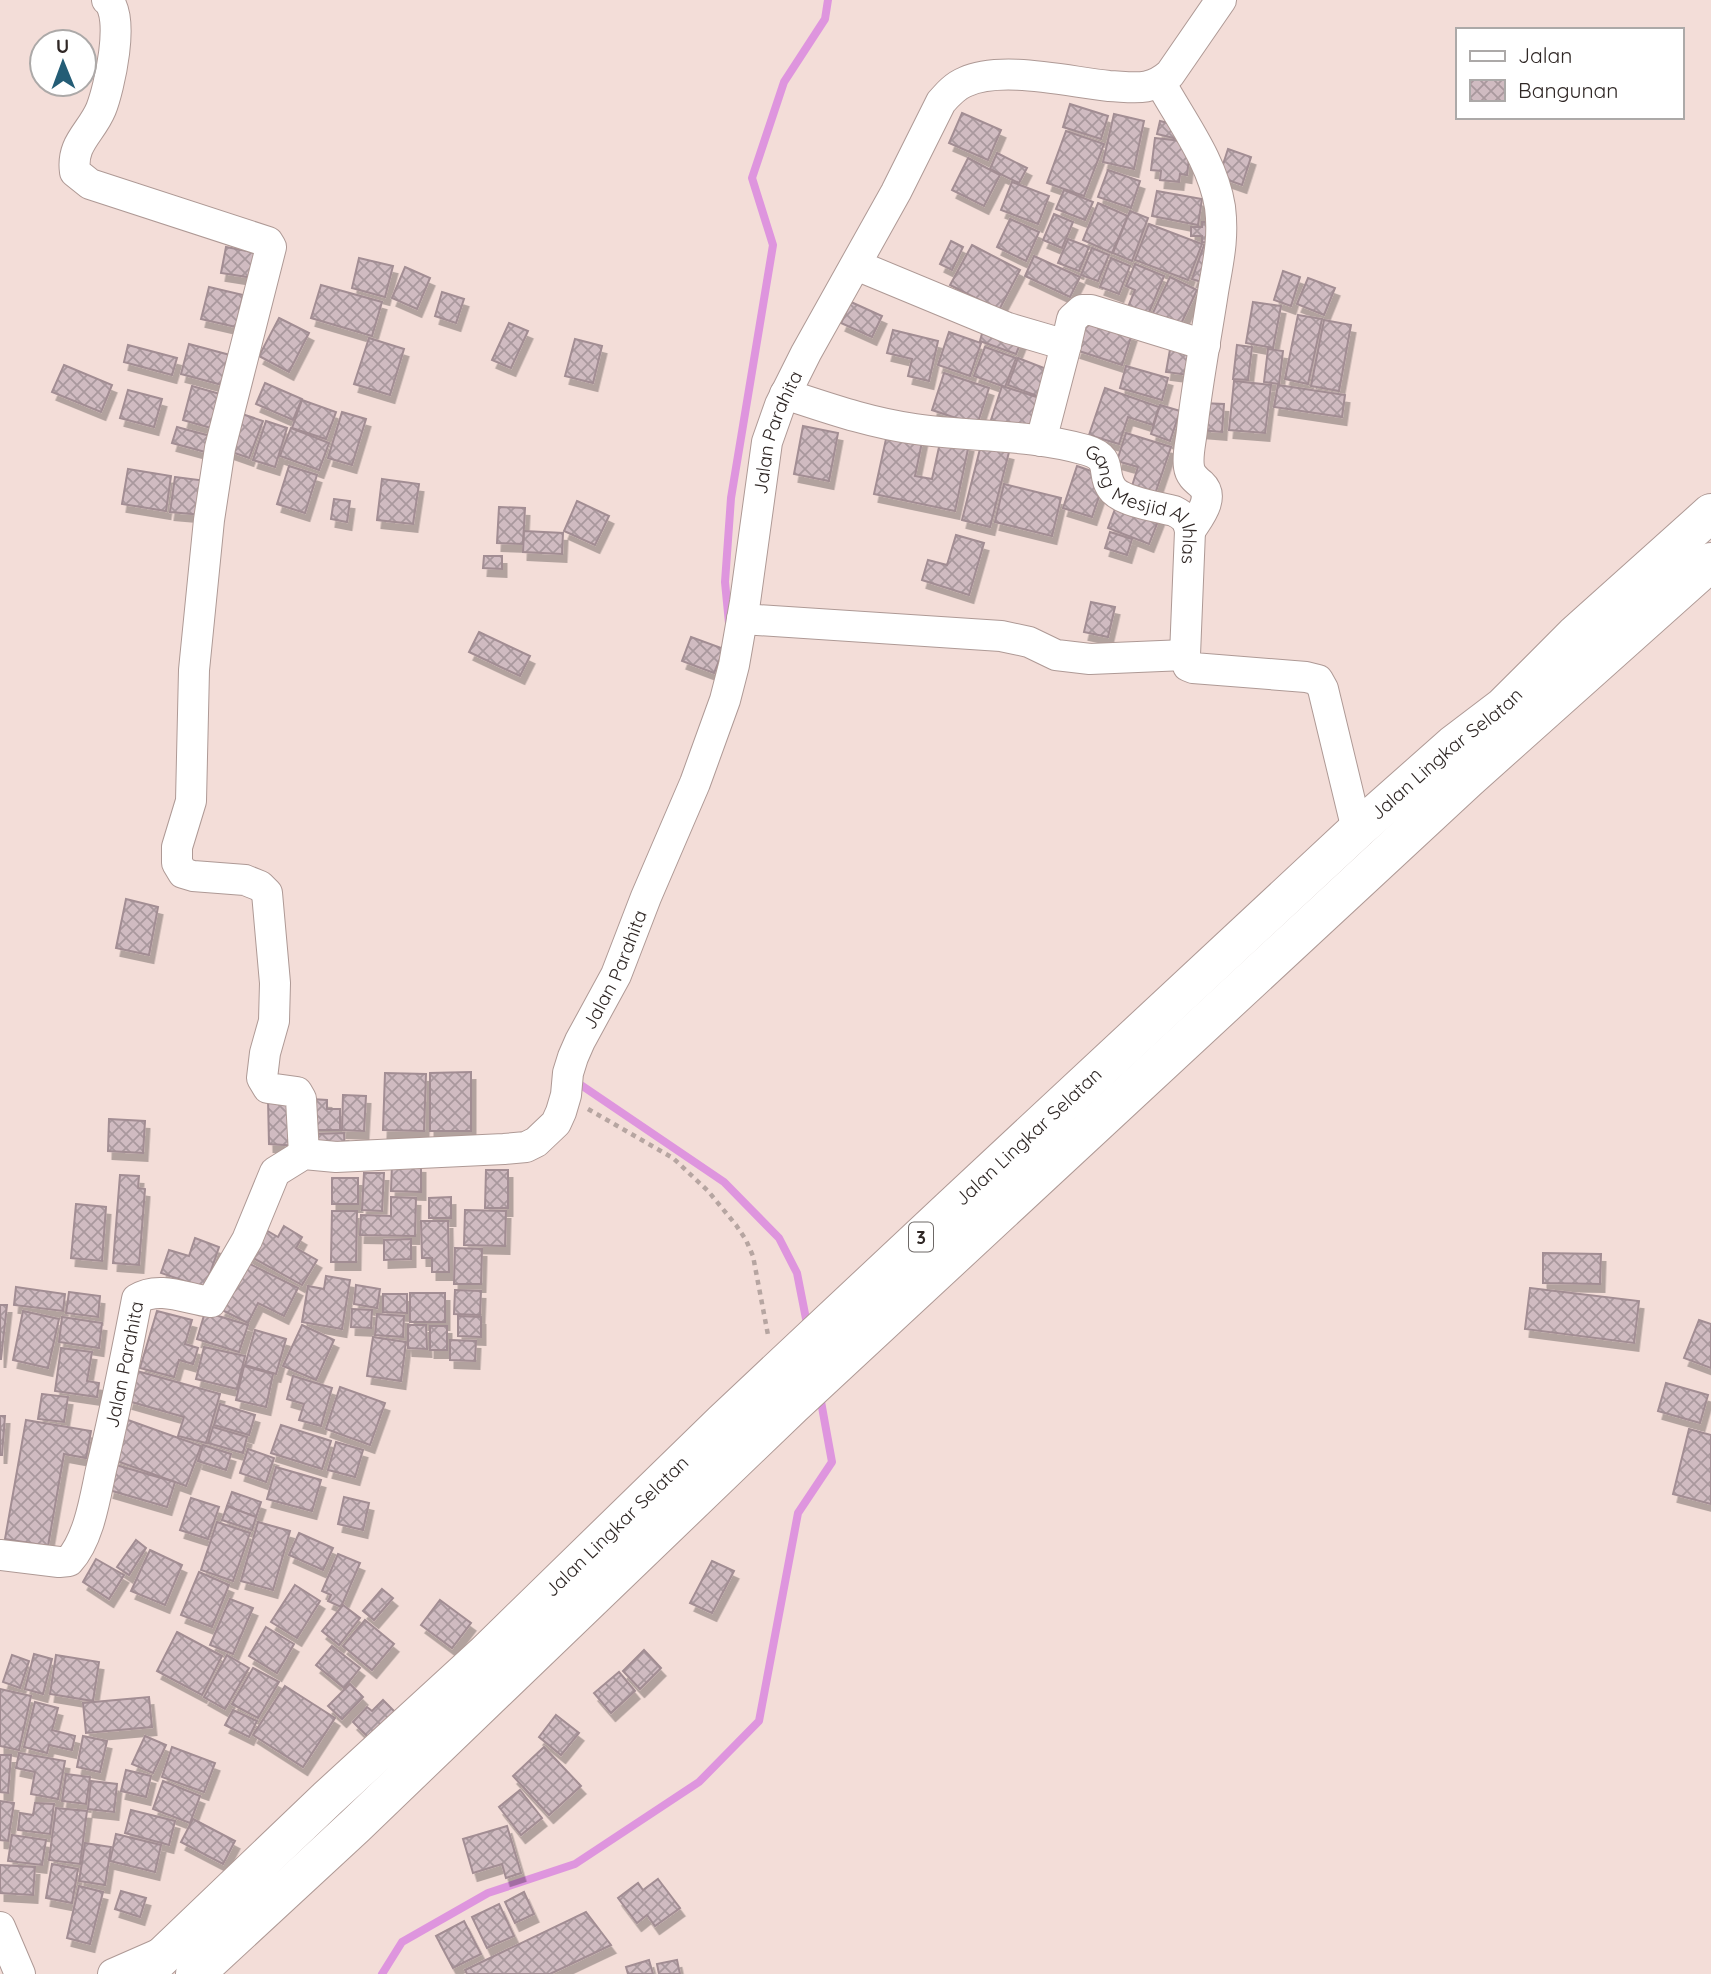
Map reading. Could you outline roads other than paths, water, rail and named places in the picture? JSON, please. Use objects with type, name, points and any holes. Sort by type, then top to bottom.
[{"type":"main road","name":"Jalan Lingkar Selatan","points":[[169,1966],[328,1798],[484,1656],[723,1422],[1357,830],[1453,745],[1503,707],[1575,635],[1711,513]]},
{"type":"main road","name":"Jalan Lingkar Selatan","points":[[169,1966],[382,1800],[803,1396],[1382,858],[1711,562]]},
{"type":"main road","points":[[1357,830],[1382,858]]},
{"type":"street","points":[[107,0],[112,4],[117,22],[110,73],[101,110],[73,158],[75,172],[90,184],[268,242],[271,247],[218,460],[209,520],[194,670],[191,801],[177,847],[177,863],[183,873],[245,880],[261,886],[267,892],[275,983],[274,1021],[265,1053],[262,1078],[268,1088],[297,1092],[301,1099],[304,1154]]},
{"type":"street","points":[[1190,531],[1203,510],[1207,494],[1189,468],[1194,409],[1223,242],[1220,205],[1210,176],[1196,143],[1160,82],[1170,74],[1221,0]]},
{"type":"street","name":"Jalan Parahita","points":[[0,1555],[59,1562],[69,1561],[77,1552],[91,1513],[103,1465],[137,1299],[145,1294],[171,1294],[211,1302],[247,1240],[275,1172],[304,1154],[336,1157],[526,1147],[536,1142],[556,1123],[580,1041],[616,975],[713,736],[734,665],[767,443],[785,394],[896,192],[940,102],[964,82],[997,75],[1033,76],[1139,88],[1160,82]]},
{"type":"street","points":[[856,265],[1008,328],[1066,345]]},
{"type":"street","points":[[1041,441],[1072,319],[1082,310],[1091,310],[1205,345]]},
{"type":"street","name":"Gang Mesjid Al Ihlas","points":[[785,394],[890,425],[1058,443],[1097,454],[1104,460],[1114,491],[1129,499],[1174,511],[1188,522],[1190,531],[1185,655]]},
{"type":"street","points":[[742,619],[1001,636],[1029,642],[1056,655],[1090,659],[1185,655],[1188,666],[1193,668],[1318,680],[1323,689],[1357,830]]},
{"type":"street","points":[[1,1930],[20,1974]]},
{"type":"street","points":[[113,1974],[169,1966]]},
{"type":"waterway","points":[[729,623],[725,582],[731,498],[773,245],[752,178],[784,82],[825,19],[828,0]]},
{"type":"waterway","points":[[575,1081],[724,1182],[779,1238],[797,1273],[808,1329]]},
{"type":"waterway","points":[[382,1974],[402,1942],[488,1893],[575,1864],[699,1782],[759,1721],[798,1513],[832,1462],[820,1396]]}]
